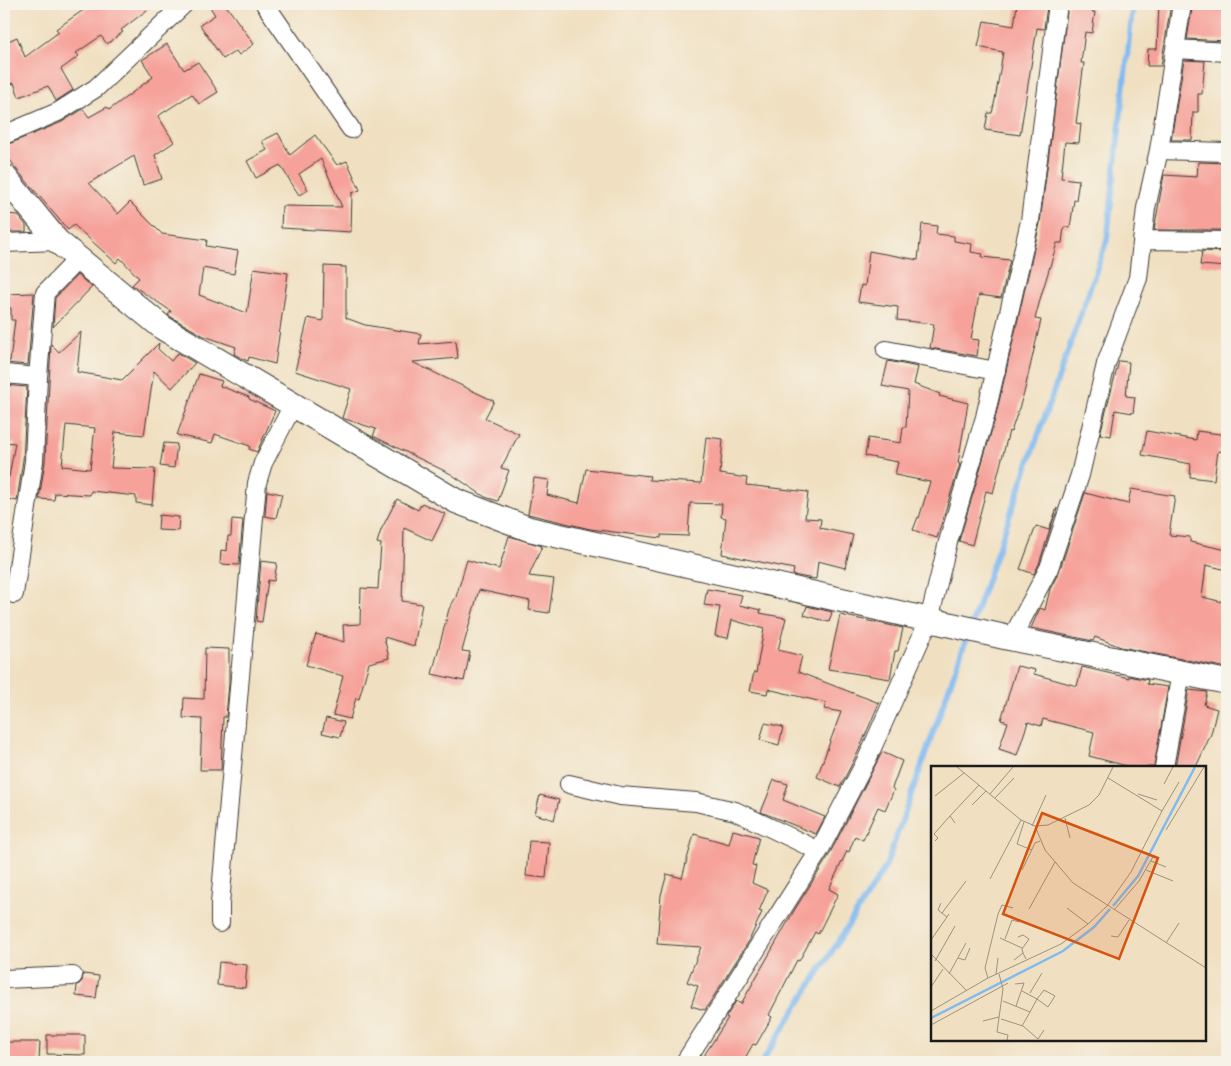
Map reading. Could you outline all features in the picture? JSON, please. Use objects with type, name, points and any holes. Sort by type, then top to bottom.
[{"type":"street","points":[[4,135],[58,112],[96,88],[184,4]]},
{"type":"street","points":[[265,4],[351,129]]},
{"type":"street","points":[[685,1062],[819,852],[938,622],[948,542],[985,417],[1030,221],[1058,4]]},
{"type":"street","points":[[1010,638],[1050,568],[1080,475],[1106,364],[1138,278],[1146,208],[1159,150],[1182,4]]},
{"type":"street","points":[[1175,49],[1227,52]]},
{"type":"street","points":[[1159,150],[1227,152]]},
{"type":"street","points":[[4,176],[57,241],[164,328],[456,501],[529,529],[1010,638],[1227,682]]},
{"type":"street","points":[[4,243],[57,241]]},
{"type":"street","points":[[1142,242],[1227,241]]},
{"type":"street","points":[[14,594],[34,461],[45,293],[78,259]]},
{"type":"street","points":[[886,350],[996,372]]},
{"type":"street","points":[[4,374],[38,377]]},
{"type":"street","points":[[220,922],[220,904],[257,483],[263,463],[293,405]]},
{"type":"street","points":[[1164,766],[1182,673]]},
{"type":"street","points":[[569,784],[620,796],[696,802],[735,811],[819,852]]},
{"type":"street","points":[[4,979],[73,976]]},
{"type":"building","points":[[92,4],[155,4],[121,30],[123,32],[107,44],[101,36],[76,53],[79,56],[61,69],[73,90],[56,101],[48,86],[19,97],[14,83],[4,86],[4,43],[17,37],[25,57],[59,32],[56,29]]},
{"type":"building","points":[[208,4],[225,4],[254,44],[239,55],[236,51],[223,59],[200,25],[215,15]]},
{"type":"building","points":[[1017,4],[1047,6],[1044,29],[1037,28],[1020,135],[985,130],[988,113],[992,113],[995,100],[1003,52],[978,47],[984,21],[1014,26]]},
{"type":"building","points":[[1068,4],[1093,4],[1092,12],[1095,12],[1092,33],[1085,32],[1081,63],[1084,63],[1076,123],[1081,124],[1079,143],[1065,142],[1061,178],[1079,180],[1076,200],[1074,200],[1070,228],[1064,227],[1062,243],[1057,243],[1041,296],[1035,319],[1041,320],[1024,393],[1011,432],[1009,431],[993,493],[986,491],[972,545],[959,541],[995,419],[1040,223]]},
{"type":"building","points":[[1159,4],[1171,4],[1161,66],[1147,66],[1148,49],[1157,49]]},
{"type":"building","points":[[1192,9],[1227,10],[1227,41],[1187,39]]},
{"type":"building","points":[[167,44],[184,70],[198,62],[218,92],[199,104],[192,94],[158,116],[174,142],[155,155],[162,179],[143,185],[134,156],[89,183],[118,214],[130,202],[162,234],[207,240],[206,246],[238,251],[234,274],[203,268],[199,295],[247,313],[254,268],[288,273],[275,364],[249,357],[248,361],[241,358],[234,354],[236,347],[204,336],[168,315],[171,311],[132,285],[139,278],[120,258],[116,263],[74,225],[68,230],[17,170],[4,151],[6,145],[62,122],[83,109],[89,117],[107,107],[109,110],[153,77],[142,60]]},
{"type":"building","points":[[1184,60],[1205,61],[1202,94],[1198,94],[1198,112],[1193,112],[1192,140],[1171,140]]},
{"type":"building","points":[[278,133],[290,155],[315,135],[337,165],[347,161],[360,190],[352,193],[351,232],[281,228],[282,206],[342,207],[321,159],[299,174],[308,190],[299,195],[280,165],[256,178],[247,161],[267,150],[262,141]]},
{"type":"building","points":[[1198,162],[1227,163],[1227,230],[1154,230],[1164,175],[1197,177]]},
{"type":"building","points":[[5,214],[18,215],[26,225],[26,232],[4,232]]},
{"type":"building","points":[[922,224],[937,226],[936,234],[954,236],[954,241],[972,244],[971,252],[983,254],[982,257],[1010,260],[1001,298],[979,295],[971,339],[979,340],[977,356],[930,348],[934,324],[897,320],[898,307],[858,302],[861,285],[865,286],[869,251],[918,260]]},
{"type":"building","points":[[1202,251],[1227,252],[1227,267],[1200,265]]},
{"type":"building","points":[[324,266],[346,267],[346,318],[365,325],[421,334],[419,344],[456,341],[458,358],[412,362],[494,401],[485,418],[519,434],[501,468],[509,470],[498,501],[485,497],[451,474],[373,436],[376,429],[342,418],[351,389],[295,371],[308,318],[323,321]]},
{"type":"building","points":[[77,275],[92,287],[53,327],[55,298]]},
{"type":"building","points":[[34,293],[28,365],[6,363],[6,361],[10,361],[15,320],[11,320],[11,308],[4,308],[4,294]]},
{"type":"building","points":[[81,332],[77,372],[122,380],[159,343],[158,349],[171,361],[178,353],[195,363],[172,388],[154,371],[144,435],[115,432],[111,468],[155,469],[152,505],[136,503],[136,496],[91,491],[90,495],[55,493],[54,500],[39,499],[45,462],[51,344],[59,352]],"holes":[[[66,425],[95,428],[90,469],[62,466]]]},
{"type":"building","points":[[888,361],[918,367],[914,384],[940,394],[939,396],[968,403],[958,463],[960,464],[937,538],[913,530],[919,518],[930,482],[895,475],[898,462],[865,456],[868,438],[901,443],[903,427],[906,427],[908,391],[882,386]]},
{"type":"building","points":[[1119,361],[1129,362],[1126,396],[1135,397],[1133,413],[1115,410],[1111,436],[1100,434]]},
{"type":"building","points":[[199,374],[222,381],[220,386],[249,397],[249,399],[275,411],[257,452],[249,449],[250,446],[215,434],[212,443],[177,435]]},
{"type":"building","points":[[4,385],[27,387],[23,460],[17,501],[4,498],[4,476],[9,477],[15,443],[4,442]]},
{"type":"building","points":[[1147,431],[1196,440],[1197,431],[1227,435],[1227,452],[1218,451],[1214,480],[1190,477],[1191,464],[1142,455]]},
{"type":"building","points":[[706,437],[723,439],[720,474],[747,478],[746,485],[808,492],[805,518],[821,519],[820,528],[853,535],[845,568],[818,561],[816,579],[793,575],[794,569],[722,554],[726,518],[721,517],[722,504],[690,503],[688,536],[661,535],[661,538],[590,529],[528,514],[534,478],[549,480],[547,495],[579,503],[586,469],[650,476],[649,480],[701,483]]},
{"type":"building","points":[[164,443],[177,444],[174,468],[160,466]]},
{"type":"building","points":[[1131,489],[1175,496],[1169,535],[1190,537],[1190,542],[1227,550],[1227,570],[1206,565],[1202,597],[1227,603],[1227,668],[1121,647],[1095,637],[1093,641],[1031,628],[1040,608],[1045,610],[1050,589],[1059,572],[1085,493],[1128,504]]},
{"type":"building","points":[[267,491],[282,494],[276,518],[265,516]]},
{"type":"building","points":[[397,499],[418,510],[422,503],[445,514],[432,541],[404,528],[402,601],[422,604],[414,646],[384,637],[389,658],[369,663],[359,699],[356,698],[350,719],[333,715],[343,676],[306,665],[316,634],[344,642],[343,625],[360,624],[361,588],[378,589],[381,544],[377,543],[381,530]]},
{"type":"building","points":[[1057,508],[1034,574],[1020,569],[1036,526],[1049,530]]},
{"type":"building","points":[[159,515],[179,517],[178,531],[158,530]]},
{"type":"building","points":[[232,519],[243,520],[239,565],[220,564],[221,550],[227,551],[228,536],[231,536]]},
{"type":"building","points":[[509,536],[542,546],[529,576],[554,579],[549,613],[529,610],[530,601],[479,590],[462,651],[470,652],[464,681],[432,674],[449,609],[456,597],[467,560],[499,569]]},
{"type":"building","points":[[261,561],[277,563],[274,581],[268,580],[262,622],[256,621]]},
{"type":"building","points":[[707,589],[742,595],[739,605],[761,610],[760,613],[786,618],[778,650],[802,656],[798,672],[879,703],[858,752],[840,787],[817,777],[841,712],[824,709],[826,703],[768,689],[767,694],[750,691],[754,672],[756,673],[764,629],[732,620],[728,638],[715,636],[720,607],[704,605]]},
{"type":"building","points":[[807,606],[832,612],[829,622],[804,615]]},
{"type":"building","points":[[840,615],[903,628],[898,651],[895,651],[890,679],[828,669]]},
{"type":"building","points":[[205,648],[229,649],[229,684],[226,717],[223,717],[221,770],[200,770],[202,719],[183,718],[184,698],[204,699]]},
{"type":"building","points":[[1017,666],[1035,670],[1034,674],[1077,686],[1082,667],[1129,678],[1129,676],[1148,680],[1147,684],[1168,687],[1154,766],[1127,766],[1089,756],[1094,732],[1043,719],[1041,726],[1028,722],[1017,755],[999,749],[1008,722],[1001,720]]},
{"type":"building","points":[[1189,690],[1207,692],[1204,705],[1217,709],[1211,734],[1196,766],[1175,766]]},
{"type":"building","points":[[326,718],[344,722],[340,737],[322,733]]},
{"type":"building","points":[[765,723],[783,727],[779,745],[760,740]]},
{"type":"building","points":[[882,752],[902,761],[892,788],[894,790],[885,810],[878,807],[863,840],[855,836],[849,852],[847,851],[829,889],[838,894],[818,934],[815,932],[799,961],[797,960],[769,1015],[772,1017],[756,1045],[753,1044],[743,1062],[700,1062],[728,1018],[726,1017],[736,1001],[741,1004],[795,909],[828,857]]},
{"type":"building","points":[[774,780],[788,784],[783,800],[825,817],[816,834],[761,812]]},
{"type":"building","points":[[540,795],[559,800],[554,820],[535,814]]},
{"type":"building","points":[[733,830],[759,837],[752,865],[756,866],[752,883],[768,890],[759,911],[762,912],[749,941],[705,1010],[691,1006],[698,986],[687,982],[701,947],[657,944],[661,895],[667,874],[682,878],[694,834],[729,844]]},
{"type":"building","points":[[529,841],[549,842],[546,878],[526,876]]},
{"type":"building","points":[[219,962],[247,965],[245,988],[217,985]]},
{"type":"building","points":[[83,974],[99,976],[96,998],[76,996],[77,986],[82,981]]},
{"type":"building","points":[[47,1035],[85,1035],[85,1055],[47,1054]]},
{"type":"building","points":[[4,1042],[40,1042],[39,1062],[4,1062]]},
{"type":"waterway","points":[[972,623],[1107,240],[1133,4]]},
{"type":"waterway","points":[[762,1062],[886,866],[968,634]]}]
